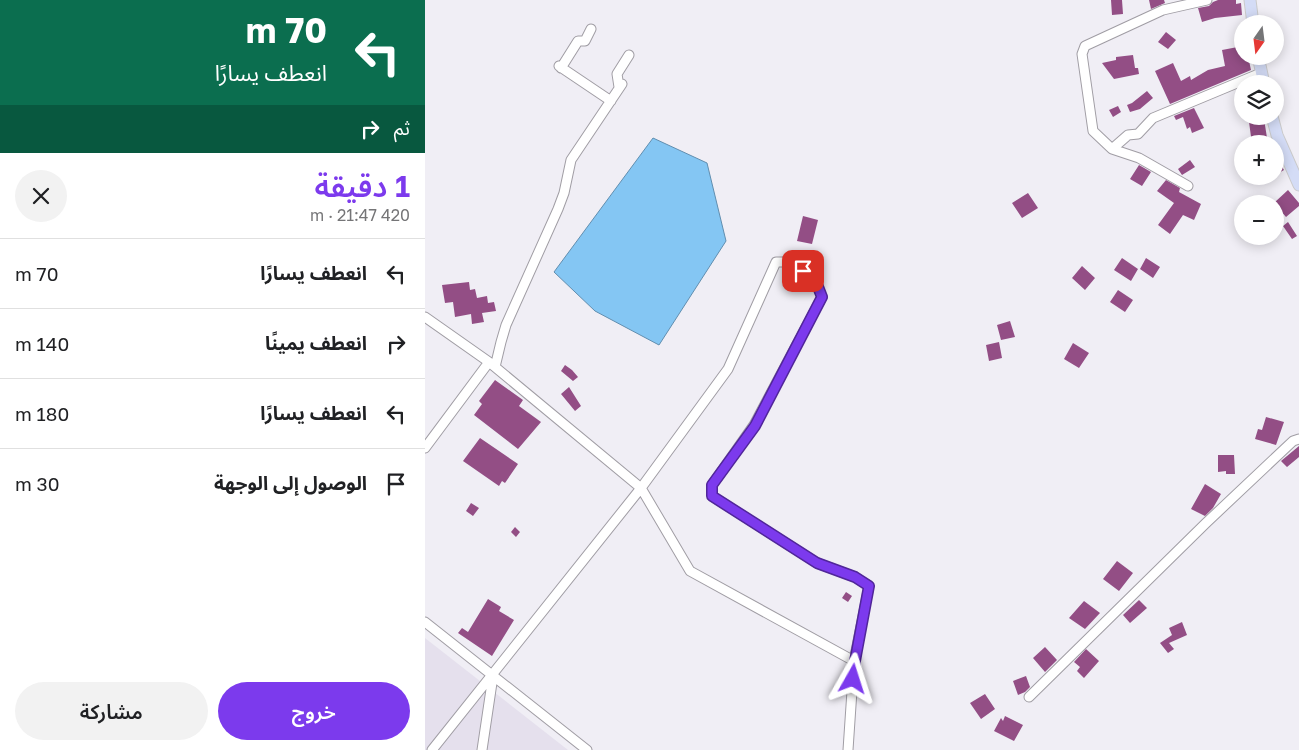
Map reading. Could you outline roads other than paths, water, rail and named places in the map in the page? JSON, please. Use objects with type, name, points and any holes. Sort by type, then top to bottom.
[{"type":"main road","points":[[1250,0],[1252,15]]},
{"type":"main road","points":[[1274,125],[1299,185]]},
{"type":"street","points":[[1188,186],[1139,158],[1112,148],[1093,131],[1083,54],[1085,46],[1163,10],[1207,0]]},
{"type":"street","points":[[591,29],[585,41],[578,41],[560,67],[611,101]]},
{"type":"street","points":[[425,448],[492,365],[506,325],[558,209],[564,193],[571,160],[620,86],[617,74],[629,55]]},
{"type":"street","points":[[1112,148],[1128,135],[1138,134],[1153,118],[1234,89]]},
{"type":"street","points":[[432,750],[493,676],[641,488],[728,369],[776,262],[791,262],[815,279],[822,297],[755,426],[712,485],[712,496],[817,563],[855,577],[869,586],[855,661],[848,750]]},
{"type":"street","points":[[425,317],[492,365],[641,488],[690,571],[855,661]]},
{"type":"street","points":[[1029,696],[1206,522],[1293,441],[1299,439]]},
{"type":"street","points":[[425,622],[587,750]]},
{"type":"street","points":[[482,750],[493,676]]},
{"type":"water","points":[[653,138],[707,163],[726,241],[659,345],[595,311],[554,272]]}]
